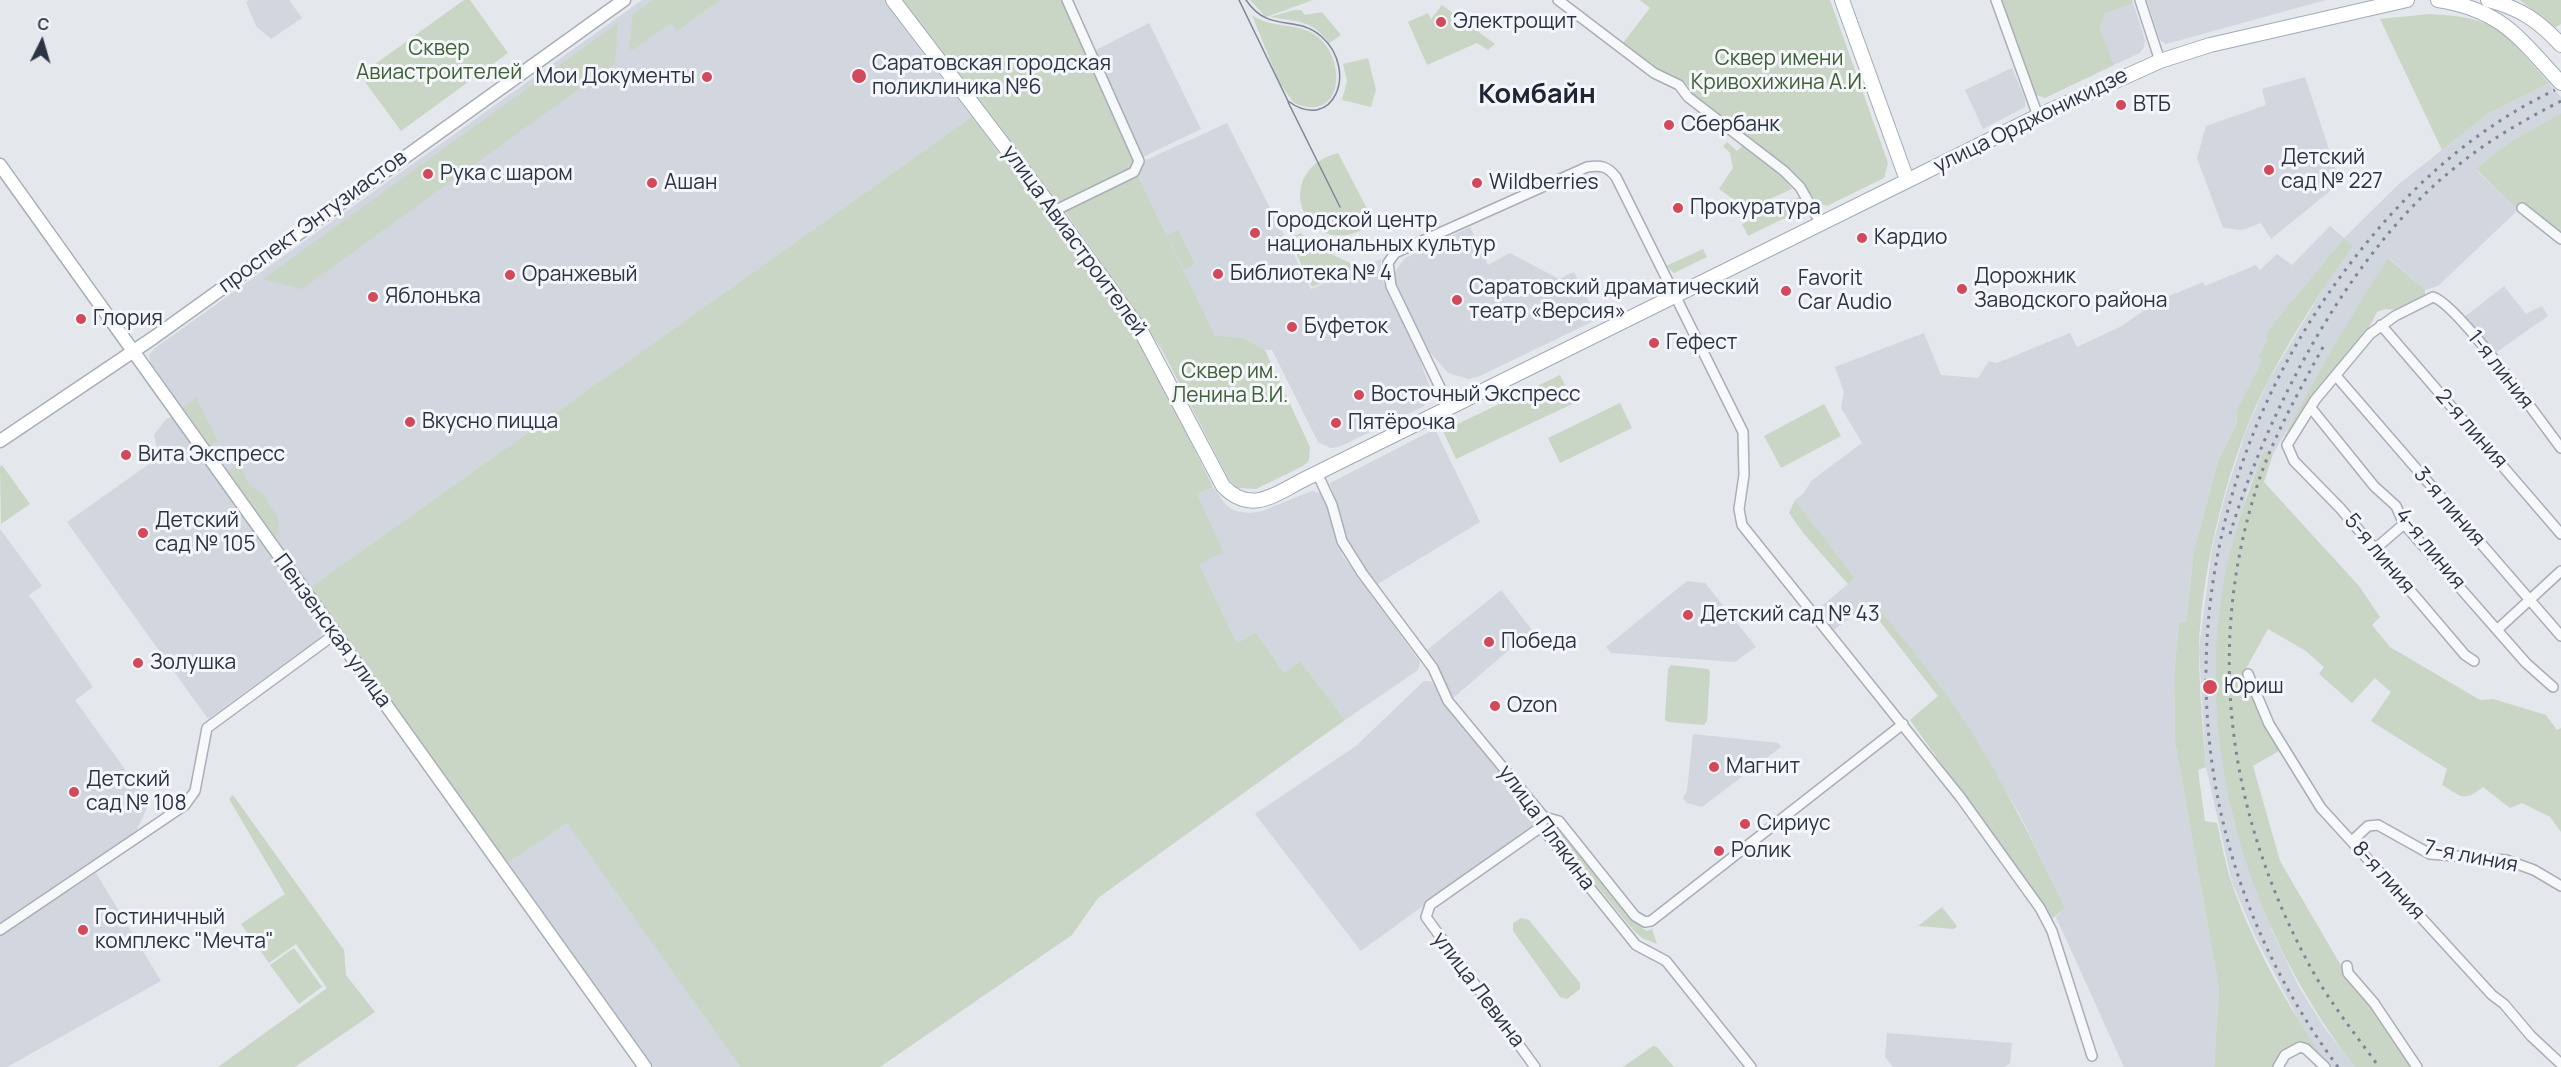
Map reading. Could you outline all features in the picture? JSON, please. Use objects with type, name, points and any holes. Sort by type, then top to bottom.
[{"type":"main road","name":"улица Авиастроителей","points":[[893,0],[1054,211],[1142,333],[1216,475],[1232,496]]},
{"type":"main road","points":[[1842,0],[1907,180]]},
{"type":"main road","name":"улица Орджоникидзе","points":[[1232,496],[1250,502],[1259,501],[2038,116],[2160,61],[2210,45],[2407,0]]},
{"type":"main road","points":[[2438,0],[2492,15],[2509,27],[2561,83]]},
{"type":"main road","points":[[2488,0],[2527,14],[2542,24],[2561,45]]},
{"type":"street","name":"проспект Энтузиастов","points":[[0,441],[133,351],[624,0]]},
{"type":"street","points":[[1054,211],[1134,172],[1139,161],[1067,0]]},
{"type":"street","points":[[1558,0],[1654,73],[1679,85],[1688,97],[1784,171],[1800,187],[1821,224]]},
{"type":"street","points":[[1996,0],[2038,116]]},
{"type":"street","points":[[2140,0],[2160,61]]},
{"type":"street","name":"Пензенская улица","points":[[0,165],[645,1067]]},
{"type":"street","points":[[1450,408],[1391,285],[1388,263],[1395,253],[1587,167],[1601,165],[1616,177],[1743,432],[1744,475],[1738,509],[1742,525],[1961,798],[2040,908],[2052,931],[2092,1056]]},
{"type":"street","points":[[2522,208],[2561,239]]},
{"type":"street","name":"1-я линия","points":[[2381,324],[2433,297],[2457,316],[2483,345],[2561,448]]},
{"type":"street","points":[[2311,408],[2381,324]]},
{"type":"street","name":"2-я линия","points":[[2381,324],[2561,534]]},
{"type":"street","name":"3-я линия","points":[[2337,377],[2561,636]]},
{"type":"street","name":"5-я линия","points":[[2311,408],[2287,445],[2294,461],[2375,549],[2465,655],[2474,662]]},
{"type":"street","name":"4-я линия","points":[[2311,408],[2374,486],[2396,506],[2404,524],[2526,663],[2553,687]]},
{"type":"street","name":"улица Плякина","points":[[1317,473],[1332,505],[1342,541],[1362,573],[1433,668],[1448,701],[1636,945],[1666,961],[1750,1067]]},
{"type":"street","points":[[2375,549],[2404,524]]},
{"type":"street","points":[[2498,629],[2561,572]]},
{"type":"street","points":[[0,930],[185,805],[195,791],[207,728],[334,634]]},
{"type":"street","name":"8-я линия","points":[[2248,674],[2269,724],[2321,808],[2492,995],[2505,1004],[2531,1036],[2561,1064]]},
{"type":"street","points":[[1542,822],[1559,821],[1635,916],[1645,922],[1651,921],[1902,724]]},
{"type":"street","name":"улица Левина","points":[[1535,1067],[1427,922],[1426,912],[1430,905],[1542,822]]},
{"type":"street","name":"7-я линия","points":[[2352,841],[2368,826],[2378,825],[2430,854],[2506,860],[2535,870],[2561,886]]},
{"type":"street","points":[[2347,966],[2348,973],[2374,1003],[2417,1067]]},
{"type":"street","points":[[2278,1067],[2285,1055],[2300,1047],[2313,1055],[2325,1067]]},
{"type":"shaded area","points":[[249,0],[289,0],[302,18],[271,39],[256,26],[246,2]]},
{"type":"shaded area","points":[[642,0],[885,0],[974,115],[308,589],[151,367],[149,355],[155,348]]},
{"type":"shaded area","points":[[2147,0],[2326,0],[2166,44],[2160,40]]},
{"type":"shaded area","points":[[2133,3],[2145,40],[2144,47],[2140,53],[2114,65],[2100,28],[2105,14]]},
{"type":"shaded area","points":[[1149,23],[1201,129],[1141,158],[1094,51]]},
{"type":"shaded area","points":[[2012,68],[2025,99],[2025,107],[1983,129],[1965,90]]},
{"type":"shaded area","name":"Детский сад № 227","points":[[2305,77],[2340,183],[2271,239],[2261,223],[2242,230],[2223,228],[2197,158],[2206,126],[2266,105],[2262,89]]},
{"type":"shaded area","points":[[2549,83],[2561,97],[2561,113],[2510,142],[2476,170],[2518,210],[2438,286],[2425,290],[2389,258],[2273,454],[2264,452],[2248,490],[2230,554],[2221,601],[2216,689],[2223,761],[2234,822],[2272,931],[2299,987],[2324,1027],[2355,1067],[2330,1067],[2307,1036],[2255,936],[2232,882],[2206,767],[2199,648],[2212,549],[2225,496],[2246,431],[2267,383],[2325,286],[2352,246],[2344,238],[2400,183],[2489,113]]},
{"type":"shaded area","points":[[1227,123],[1311,289],[1381,259],[1381,273],[1385,287],[1415,347],[1429,385],[1431,392],[1424,406],[1339,447],[1331,448],[1318,442],[1272,350],[1265,350],[1245,338],[1215,337],[1137,174],[1146,160]]},
{"type":"shaded area","points":[[2330,226],[2344,238],[2276,320],[2266,338],[2268,340],[2262,360],[2236,411],[2237,422],[2218,461],[2194,551],[2186,622],[2179,622],[2174,674],[2175,742],[2219,988],[2214,1067],[2124,1067],[2056,917],[2065,908],[2019,813],[1957,710],[1873,601],[1834,630],[1817,610],[1855,578],[1795,500],[1804,493],[1811,481],[1862,443],[1841,408],[1844,392],[1835,367],[1924,333],[1941,375],[1978,378],[1989,361],[1997,363],[2070,333],[2077,347],[2122,326],[2157,301],[2203,282],[2205,286],[2256,265],[2260,270],[2277,254],[2292,265]]},
{"type":"shaded area","points":[[1470,227],[1488,265],[1510,253],[1559,279],[1574,272],[1598,319],[1480,376],[1469,379],[1448,373],[1422,343],[1395,286],[1394,277],[1405,258]]},
{"type":"shaded area","points":[[2504,286],[2526,314],[2542,306],[2548,316],[2494,354],[2463,318]]},
{"type":"shaded area","points":[[172,417],[321,627],[322,633],[320,638],[208,719],[67,522],[159,457],[154,435],[166,419]]},
{"type":"shaded area","points":[[1435,429],[1480,522],[1376,585],[1345,538],[1330,483]]},
{"type":"shaded area","points":[[1213,487],[1226,505],[1235,511],[1249,513],[1262,511],[1312,491],[1321,493],[1329,508],[1342,555],[1420,662],[1418,670],[1345,720],[1300,661],[1284,673],[1256,632],[1237,643],[1199,564],[1197,494]]},
{"type":"shaded area","points":[[0,529],[42,586],[29,595],[93,687],[75,700],[149,803],[136,832],[0,923]]},
{"type":"shaded area","name":"Детский сад № 43","points":[[1687,581],[1705,583],[1756,647],[1735,662],[1611,653],[1606,647]]},
{"type":"shaded area","points":[[1501,590],[1532,630],[1452,699],[1440,673],[1426,651]]},
{"type":"shaded area","points":[[1424,681],[1430,681],[1435,685],[1443,703],[1535,815],[1536,820],[1534,825],[1361,951],[1255,814],[1356,746]]},
{"type":"shaded area","points":[[1693,734],[1779,743],[1781,747],[1702,807],[1687,803],[1683,798],[1687,791]]},
{"type":"shaded area","points":[[567,822],[740,1067],[654,1067],[506,864]]},
{"type":"shaded area","points":[[96,873],[161,981],[7,1067],[0,1067],[0,935]]},
{"type":"shaded area","points":[[1887,1033],[2012,1043],[2010,1063],[2005,1067],[1893,1067],[1885,1057]]},
{"type":"green space","name":"Сквер Авиастроителей","points":[[464,0],[470,0],[508,53],[401,131],[360,75]]},
{"type":"green space","points":[[653,0],[720,0],[677,31],[671,23],[629,52],[633,14]]},
{"type":"green space","points":[[901,0],[1064,0],[1133,161],[1129,171],[1066,203],[1052,200]]},
{"type":"green space","points":[[1250,0],[1313,0],[1266,17]]},
{"type":"green space","name":"Сквер имени Кривохижина А.И.","points":[[1640,0],[1830,0],[1888,163],[1884,178],[1827,206],[1818,203],[1792,171],[1690,95],[1689,87],[1681,80],[1665,74],[1623,43],[1650,8]]},
{"type":"green space","points":[[2001,0],[2132,0],[2133,3],[2105,14],[2100,28],[2114,65],[2045,98],[2033,94]]},
{"type":"green space","points":[[2520,0],[2561,0],[2561,24],[2554,28]]},
{"type":"green space","points":[[1442,5],[1495,44],[1488,50],[1477,43],[1427,65],[1408,22],[1428,13],[1431,19]]},
{"type":"green space","points":[[1301,10],[1305,15],[1322,12],[1341,35],[1329,43],[1323,35],[1310,26],[1296,21],[1270,17]]},
{"type":"green space","points":[[2429,14],[2476,20],[2508,35],[2519,43],[2516,46],[2549,83],[2489,113],[2442,150],[2380,19]]},
{"type":"green space","points":[[1252,15],[1268,23],[1302,29],[1318,37],[1328,48],[1334,61],[1335,87],[1331,98],[1322,105],[1310,107],[1294,103],[1279,82]]},
{"type":"green space","points":[[618,23],[615,63],[302,289],[263,279]]},
{"type":"green space","points":[[1368,58],[1376,90],[1371,107],[1342,100],[1347,81],[1343,64]]},
{"type":"green space","points":[[2561,113],[2561,234],[2518,210],[2476,169],[2510,142]]},
{"type":"green space","points":[[974,115],[1138,337],[1148,356],[1213,487],[1197,494],[1223,552],[1199,564],[1237,643],[1256,632],[1284,673],[1300,661],[1345,720],[1098,898],[1072,935],[880,1067],[740,1067],[567,823],[506,864],[308,589]]},
{"type":"green space","points":[[1727,142],[1737,151],[1742,146],[1783,177],[1792,189],[1741,212],[1737,202],[1719,189],[1733,168],[1730,153],[1723,146]]},
{"type":"green space","points":[[1338,153],[1374,222],[1351,234],[1331,235],[1315,227],[1305,213],[1300,197],[1304,179],[1316,164]]},
{"type":"green space","name":"Сквер им. Ленина В.И.","points":[[1137,174],[1215,336],[1245,338],[1265,350],[1310,447],[1309,461],[1303,466],[1256,489],[1237,488],[1229,480],[1162,350],[1065,211]]},
{"type":"green space","points":[[1799,197],[1805,208],[1748,236],[1742,224]]},
{"type":"green space","points":[[1178,230],[1195,264],[1184,269],[1167,235]]},
{"type":"green space","points":[[1301,233],[1312,245],[1350,263],[1353,270],[1312,287],[1289,238]]},
{"type":"green space","points":[[2344,238],[2353,246],[2308,312],[2278,363],[2241,442],[2212,548],[2205,583],[2199,649],[2206,767],[2198,770],[2205,821],[2217,823],[2229,874],[2261,953],[2287,1001],[2330,1067],[2304,1042],[2286,1050],[2279,1057],[2275,1067],[2214,1067],[2219,988],[2175,742],[2174,674],[2179,622],[2186,622],[2194,551],[2218,461],[2237,422],[2236,411],[2262,360],[2258,357],[2268,340],[2265,338],[2276,320]]},
{"type":"green space","points":[[1703,249],[1707,257],[1674,273],[1666,266]]},
{"type":"green space","points":[[2388,258],[2425,290],[2425,298],[2400,310],[2385,309],[2377,312],[2364,337],[2287,439],[2284,437],[2309,391]]},
{"type":"green space","points":[[1560,375],[1574,403],[1456,459],[1443,431]]},
{"type":"green space","points":[[196,398],[218,441],[210,446],[183,408]]},
{"type":"green space","points":[[1620,403],[1632,428],[1560,463],[1548,438]]},
{"type":"green space","points":[[1824,404],[1841,436],[1781,468],[1764,436]]},
{"type":"green space","points":[[2264,451],[2273,454],[2264,482],[2359,586],[2380,617],[2372,625],[2390,647],[2480,700],[2493,699],[2546,715],[2557,730],[2561,728],[2561,832],[2550,817],[2522,803],[2510,808],[2483,787],[2471,795],[2462,796],[2442,785],[2447,769],[2371,721],[2391,692],[2375,678],[2352,703],[2319,674],[2324,667],[2306,651],[2268,629],[2244,672],[2264,726],[2279,751],[2253,766],[2280,861],[2343,969],[2374,1007],[2414,1067],[2355,1067],[2319,1016],[2288,962],[2262,905],[2241,846],[2226,786],[2218,724],[2216,662],[2221,599],[2238,524]]},
{"type":"green space","points":[[2,465],[30,504],[1,524],[0,467]]},
{"type":"green space","points":[[240,467],[249,485],[262,493],[277,516],[279,530],[276,538],[227,470]]},
{"type":"green space","points":[[1795,500],[1855,578],[1848,584],[1804,534],[1789,513]]},
{"type":"green space","points":[[1873,601],[1944,692],[1970,729],[1993,769],[2065,908],[2052,919],[1910,720],[1938,696],[1867,605]]},
{"type":"green space","points":[[1671,665],[1708,669],[1710,672],[1707,721],[1704,725],[1665,720],[1668,669]]},
{"type":"green space","points":[[233,795],[344,950],[346,975],[375,1012],[295,1067],[218,1067],[327,988],[296,944],[269,963],[241,924],[285,894],[229,799]]},
{"type":"green space","points":[[1554,823],[1642,928],[1647,931],[1652,929],[1657,944],[1642,938],[1634,931],[1551,830],[1551,824]]},
{"type":"green space","points":[[1942,907],[1957,926],[1954,929],[1918,926]]},
{"type":"green space","points":[[1521,918],[1529,920],[1580,983],[1580,989],[1567,999],[1560,997],[1513,931],[1513,923]]},
{"type":"green space","points":[[294,948],[322,987],[299,1004],[270,965]]},
{"type":"green space","points":[[1653,1046],[1657,1047],[1674,1067],[1623,1067]]},
{"type":"tram line","points":[[1239,0],[1288,101],[1304,109],[1318,110],[1328,104],[1336,94],[1339,66],[1333,51],[1322,37],[1303,26],[1264,17],[1255,11],[1246,0]]},
{"type":"tram line","points":[[1288,102],[1340,207]]},
{"type":"railway","points":[[2338,1067],[2280,974],[2238,877],[2214,776],[2206,674],[2215,572],[2240,471],[2281,373],[2338,280],[2408,196],[2435,171],[2491,127],[2555,90]]},
{"type":"railway","points":[[2230,534],[2246,486],[2291,384],[2318,334],[2349,286],[2383,241],[2419,200],[2457,166],[2507,131],[2561,101]]},
{"type":"railway","points":[[2323,347],[2276,439],[2254,496],[2239,557],[2231,618],[2229,678],[2234,738],[2245,798],[2262,856],[2284,914],[2319,983],[2379,1067]]},
{"type":"place","name":"Электрощит","points":[[1441,22]]},
{"type":"place","name":"Саратовская городская поликлиника №6","points":[[859,76]]},
{"type":"place","name":"Мои Документы","points":[[707,77]]},
{"type":"place","name":"ВТБ","points":[[2121,105]]},
{"type":"place","name":"Сбербанк","points":[[1669,125]]},
{"type":"place","name":"Детский сад № 227","points":[[2269,170]]},
{"type":"place","name":"Рука с шаром","points":[[428,174]]},
{"type":"place","name":"Ашан","points":[[652,183]]},
{"type":"place","name":"Wildberries","points":[[1477,183]]},
{"type":"place","name":"Прокуратура","points":[[1678,208]]},
{"type":"place","name":"Городской центр национальных культур","points":[[1255,233]]},
{"type":"place","name":"Кардио","points":[[1862,238]]},
{"type":"place","name":"Библиотека № 4","points":[[1218,274]]},
{"type":"place","name":"Оранжевый","points":[[510,275]]},
{"type":"place","name":"Дорожник Заводского района","points":[[1962,289]]},
{"type":"place","name":"Favorit Car Audio","points":[[1786,291]]},
{"type":"place","name":"Яблонька","points":[[373,297]]},
{"type":"place","name":"Саратовский драматический театр «Версия»","points":[[1457,300]]},
{"type":"place","name":"Глория","points":[[81,319]]},
{"type":"place","name":"Буфеток","points":[[1292,327]]},
{"type":"place","name":"Гефест","points":[[1654,343]]},
{"type":"place","name":"Восточный Экспресс","points":[[1359,395]]},
{"type":"place","name":"Вкусно пицца","points":[[410,422]]},
{"type":"place","name":"Пятёрочка","points":[[1336,423]]},
{"type":"place","name":"Вита Экспресс","points":[[126,455]]},
{"type":"place","name":"Детский сад № 105","points":[[143,533]]},
{"type":"place","name":"Детский сад № 43","points":[[1688,615]]},
{"type":"place","name":"Победа","points":[[1489,642]]},
{"type":"place","name":"Золушка","points":[[138,663]]},
{"type":"place","name":"Юриш","points":[[2210,687]]},
{"type":"place","name":"Ozon","points":[[1495,706]]},
{"type":"place","name":"Магнит","points":[[1714,767]]},
{"type":"place","name":"Детский сад № 108","points":[[74,792]]},
{"type":"place","name":"Сириус","points":[[1745,824]]},
{"type":"place","name":"Ролик","points":[[1719,851]]},
{"type":"place","name":"Гостиничный комплекс \"Мечта\"","points":[[83,930]]},
{"type":"district","name":"Комбайн","points":[[1537,95]]}]
